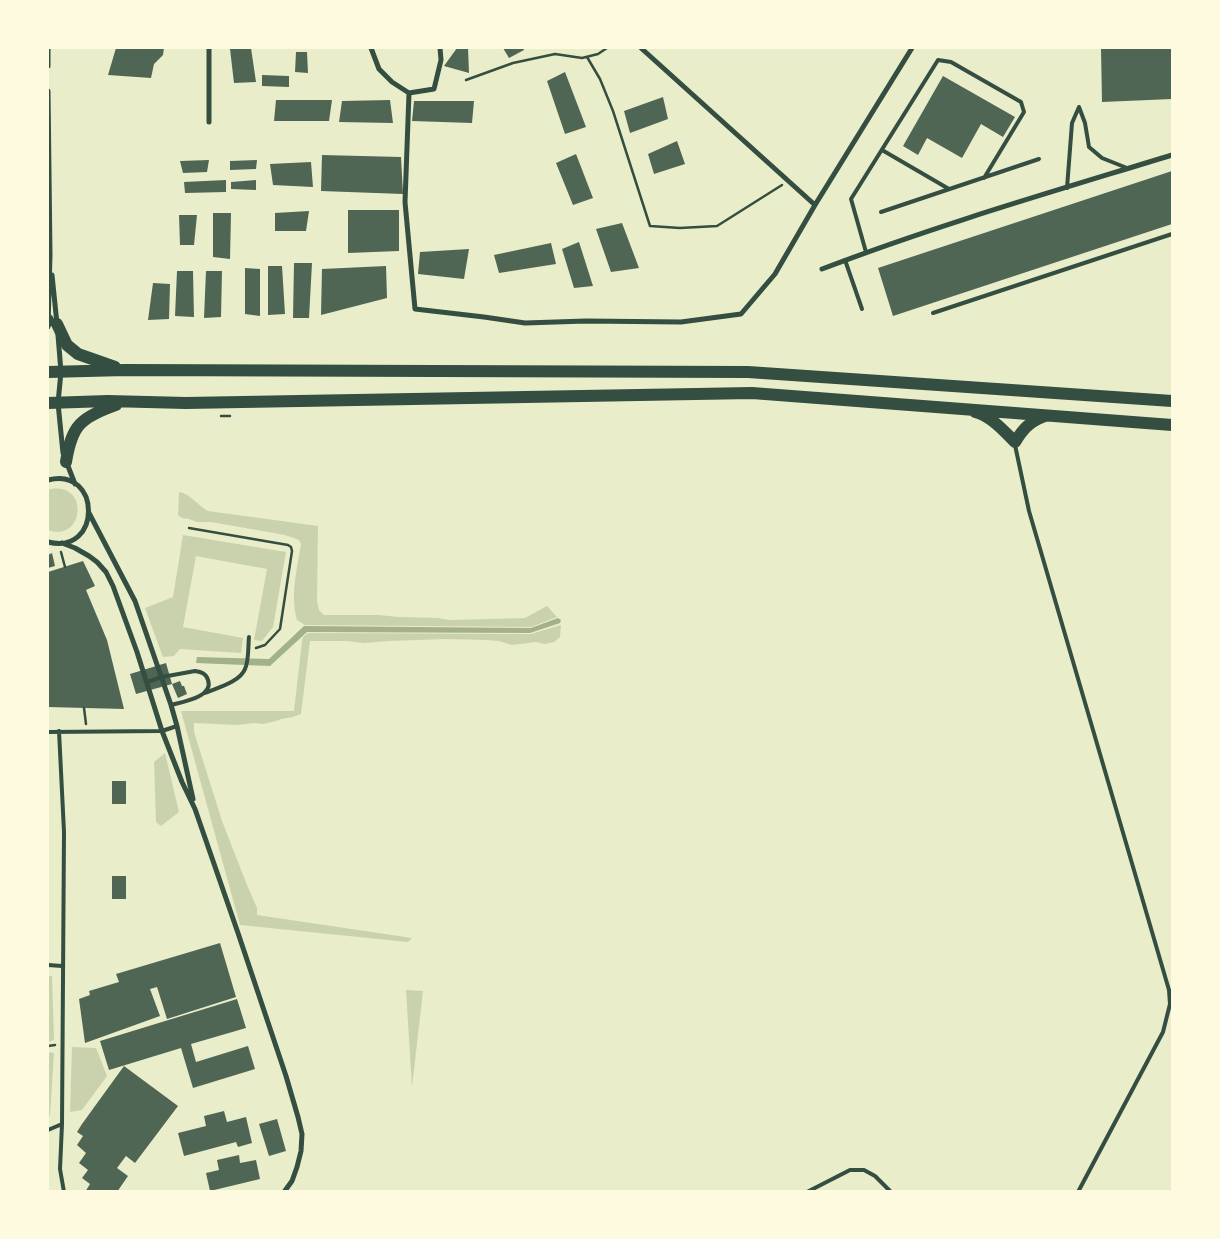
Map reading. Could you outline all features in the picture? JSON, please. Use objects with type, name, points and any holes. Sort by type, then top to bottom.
[{"type":"highway","points":[[50,323],[67,345],[78,354],[125,370]]},
{"type":"highway","points":[[48,372],[125,370],[748,372],[1172,401]]},
{"type":"highway","points":[[53,403],[186,403],[752,393],[1172,425]]},
{"type":"highway","points":[[66,462],[68,445],[74,431],[83,421],[96,412],[125,402]]},
{"type":"highway","points":[[960,409],[979,413],[1001,427],[1015,442],[1023,429],[1036,420],[1048,416]]},
{"type":"street","points":[[48,48],[48,66]]},
{"type":"street","points":[[209,48],[209,122]]},
{"type":"street","points":[[371,48],[379,69],[392,82],[408,93],[434,89],[440,60],[440,48]]},
{"type":"street","points":[[641,48],[815,205]]},
{"type":"street","points":[[408,93],[405,202],[415,309],[525,323],[681,322],[741,314],[775,274],[815,205],[912,48]]},
{"type":"street","points":[[48,91],[50,323],[61,372],[53,403],[66,462],[75,484],[86,496],[89,504],[87,524],[81,533],[62,543]]},
{"type":"street","points":[[822,269],[944,226],[1172,155]]},
{"type":"street","points":[[50,300],[50,323]]},
{"type":"street","points":[[48,480],[62,479],[75,484]]},
{"type":"street","points":[[89,513],[136,601],[177,726],[195,809]]},
{"type":"street","points":[[48,542],[62,543],[75,548],[97,562],[106,572],[113,586],[147,682],[162,731],[195,809],[286,1076],[302,1134],[299,1159],[292,1181],[284,1192]]},
{"type":"lane","points":[[866,252],[851,199],[938,60],[951,62],[1021,102],[1024,112],[984,178]]},
{"type":"lane","points":[[1066,188],[1072,122],[1079,107],[1085,123],[1090,147],[1102,158],[1128,168]]},
{"type":"lane","points":[[882,150],[950,189]]},
{"type":"lane","points":[[881,212],[1040,159]]},
{"type":"lane","points":[[933,313],[1172,234]]},
{"type":"lane","points":[[845,260],[862,309]]},
{"type":"lane","points":[[1015,442],[1029,511],[1169,990],[1170,1004],[1164,1032],[1078,1192]]},
{"type":"lane","points":[[171,705],[203,694],[239,678],[246,667],[249,638]]},
{"type":"lane","points":[[147,682],[162,677],[194,671],[200,672],[205,675],[208,682],[208,687],[203,694]]},
{"type":"lane","points":[[48,732],[162,731],[177,726]]},
{"type":"lane","points":[[59,731],[64,832],[60,1168],[64,1192]]},
{"type":"lane","points":[[48,965],[62,966]]},
{"type":"lane","points":[[48,1130],[62,1124]]},
{"type":"lane","points":[[807,1192],[850,1170],[864,1170],[874,1176],[891,1192]]},
{"type":"path","points":[[466,80],[513,63],[555,54],[582,58],[598,54],[607,48]]},
{"type":"path","points":[[587,57],[600,79],[613,111],[650,226],[680,228],[717,226],[789,181]]},
{"type":"path","points":[[221,416],[230,416]]},
{"type":"path","points":[[189,528],[291,547],[292,551],[280,629],[265,645],[248,651]]},
{"type":"path","points":[[65,567],[60,548],[75,548]]},
{"type":"path","points":[[84,708],[87,731]]},
{"type":"shaded area","points":[[48,490],[64,490],[72,495],[77,503],[78,512],[75,521],[69,528],[60,532],[48,530]]},
{"type":"shaded area","points":[[179,492],[187,495],[208,511],[318,526],[317,601],[319,610],[324,615],[379,615],[449,620],[525,618],[547,606],[557,617],[531,627],[305,625],[297,620],[294,601],[301,544],[299,540],[285,535],[211,522],[197,522],[182,518],[178,515]]},
{"type":"shaded area","points":[[183,535],[286,552],[273,627],[262,641],[254,640],[267,569],[196,556],[183,627],[243,638],[241,653],[180,649],[174,656],[163,657],[145,608],[173,597]]},
{"type":"shaded area","points":[[558,618],[561,620],[560,623],[530,633],[307,632],[270,666],[196,663],[197,657],[269,659],[304,626],[531,628]]},
{"type":"shaded area","points":[[561,625],[560,637],[554,642],[545,644],[536,642],[512,645],[499,641],[446,639],[364,643],[310,641],[301,714],[263,724],[194,723],[194,732],[222,821],[257,908],[257,915],[412,938],[408,942],[240,925],[181,711],[294,711],[302,641],[303,637],[308,633],[531,634]]},
{"type":"shaded area","points":[[165,753],[179,812],[161,826],[156,822],[154,762]]},
{"type":"shaded area","points":[[48,976],[52,976],[54,1040],[48,1042]]},
{"type":"shaded area","points":[[406,990],[423,991],[412,1087]]},
{"type":"shaded area","points":[[72,1047],[96,1048],[107,1076],[82,1110],[70,1112]]},
{"type":"shaded area","points":[[48,1052],[54,1053],[50,1115],[48,1117]]},
{"type":"building","points":[[116,48],[164,48],[163,55],[154,64],[151,78],[108,75]]},
{"type":"building","points":[[251,48],[256,82],[234,83],[230,49]]},
{"type":"building","points":[[457,48],[468,48],[469,73],[444,66]]},
{"type":"building","points":[[503,48],[523,48],[524,50],[509,58]]},
{"type":"building","points":[[1101,48],[1172,48],[1172,99],[1102,102]]},
{"type":"building","points":[[296,52],[307,52],[308,73],[295,72]]},
{"type":"building","points":[[565,72],[586,127],[565,134],[547,81]]},
{"type":"building","points":[[262,75],[289,76],[289,87],[262,86]]},
{"type":"building","points":[[943,76],[1015,117],[1003,137],[981,124],[962,158],[927,138],[918,155],[903,146]]},
{"type":"building","points":[[663,97],[668,119],[630,133],[624,111]]},
{"type":"building","points":[[276,100],[332,100],[329,121],[274,121]]},
{"type":"building","points":[[390,100],[393,123],[339,122],[342,101]]},
{"type":"building","points":[[414,101],[474,101],[472,123],[412,121]]},
{"type":"building","points":[[677,141],[685,164],[654,174],[648,154]]},
{"type":"building","points":[[576,154],[593,198],[573,205],[556,163]]},
{"type":"building","points":[[322,155],[401,157],[403,194],[321,191]]},
{"type":"building","points":[[209,160],[207,172],[183,173],[180,161]]},
{"type":"building","points":[[257,160],[256,169],[230,170],[230,161]]},
{"type":"building","points":[[311,162],[313,187],[273,185],[270,164]]},
{"type":"building","points":[[1172,171],[1172,224],[893,316],[878,268]]},
{"type":"building","points":[[226,180],[226,192],[185,193],[184,182]]},
{"type":"building","points":[[256,180],[256,190],[231,189],[231,182]]},
{"type":"building","points":[[348,210],[399,210],[399,251],[348,253]]},
{"type":"building","points":[[309,211],[306,231],[275,231],[275,213]]},
{"type":"building","points":[[213,213],[231,213],[230,259],[213,257]]},
{"type":"building","points":[[179,215],[197,215],[194,245],[180,245]]},
{"type":"building","points":[[622,223],[639,268],[611,272],[596,229]]},
{"type":"building","points":[[579,242],[593,286],[574,288],[562,249]]},
{"type":"building","points":[[551,243],[556,264],[499,273],[494,255]]},
{"type":"building","points":[[469,249],[464,279],[418,274],[420,252]]},
{"type":"building","points":[[294,263],[312,263],[309,318],[293,318]]},
{"type":"building","points":[[268,266],[282,266],[285,314],[268,315]]},
{"type":"building","points":[[386,266],[387,298],[321,315],[322,269]]},
{"type":"building","points":[[245,268],[260,269],[260,316],[245,314]]},
{"type":"building","points":[[177,271],[193,271],[194,317],[175,316]]},
{"type":"building","points":[[206,271],[222,271],[221,317],[204,318]]},
{"type":"building","points":[[153,283],[170,284],[169,319],[148,320]]},
{"type":"building","points":[[52,553],[55,566],[48,568],[48,555]]},
{"type":"building","points":[[83,561],[95,586],[86,590],[107,640],[124,709],[48,707],[48,572]]},
{"type":"building","points":[[166,663],[172,684],[136,694],[130,674]]},
{"type":"building","points":[[180,681],[187,694],[178,698],[172,684]]},
{"type":"building","points":[[112,781],[126,781],[126,804],[112,804]]},
{"type":"building","points":[[112,876],[126,876],[126,899],[112,899]]},
{"type":"building","points":[[220,943],[236,997],[167,1019],[157,987],[150,989],[160,1016],[85,1043],[79,999],[90,995],[89,991],[119,982],[116,974]]},
{"type":"building","points":[[237,999],[246,1028],[191,1044],[196,1062],[248,1046],[255,1069],[193,1088],[181,1048],[109,1070],[100,1041]]},
{"type":"building","points":[[124,1066],[178,1106],[135,1163],[126,1156],[117,1168],[128,1176],[117,1192],[85,1192],[90,1184],[82,1178],[88,1170],[79,1163],[86,1153],[77,1145],[83,1136],[77,1132]]},
{"type":"building","points":[[224,1111],[227,1122],[246,1117],[252,1143],[238,1147],[236,1142],[184,1156],[178,1133],[206,1126],[204,1116]]},
{"type":"building","points":[[277,1119],[286,1151],[269,1156],[259,1124]]},
{"type":"building","points":[[239,1155],[240,1163],[256,1160],[260,1179],[210,1191],[206,1173],[219,1170],[217,1160]]}]
